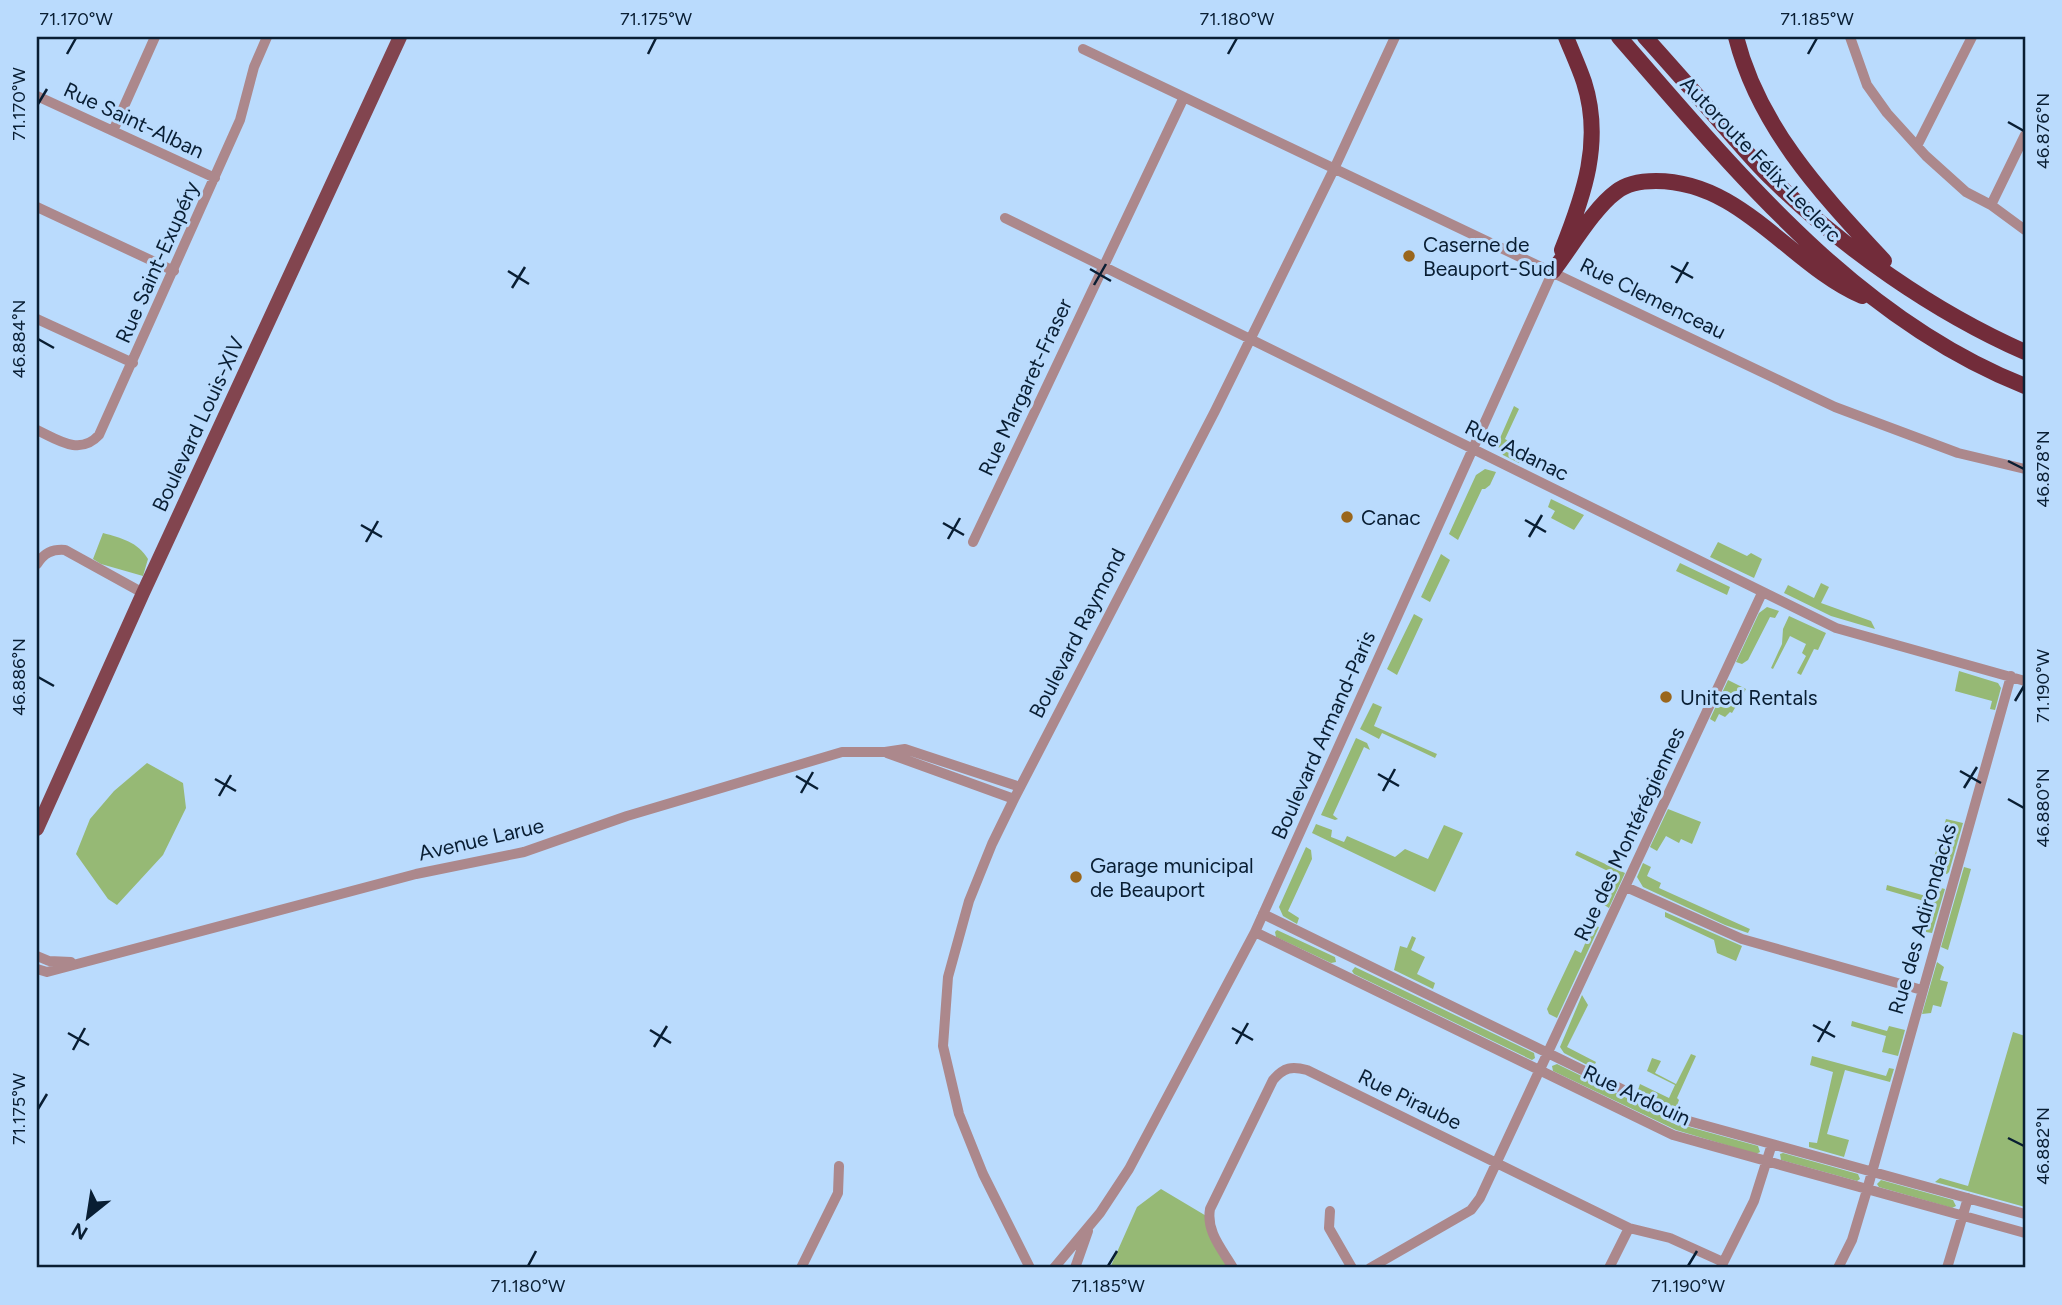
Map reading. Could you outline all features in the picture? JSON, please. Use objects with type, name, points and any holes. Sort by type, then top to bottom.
[{"type":"highway","points":[[1553,271],[1584,194],[1592,126],[1585,83],[1566,37]]},
{"type":"highway","name":"Autoroute Félix-Leclerc","points":[[1619,37],[1766,202],[1832,264],[1880,304],[1939,343],[2025,386]]},
{"type":"highway","name":"Autoroute Félix-Leclerc","points":[[1644,37],[1771,179],[1831,232],[1907,286],[1998,340],[2025,352]]},
{"type":"highway","points":[[1736,37],[1749,80],[1781,137],[1816,188],[1907,286]]},
{"type":"highway","points":[[1553,271],[1600,207],[1618,190],[1643,181],[1671,181],[1706,189],[1757,220],[1840,286],[1880,304]]},
{"type":"main road","name":"Boulevard Louis-XIV","points":[[37,829],[400,37]]},
{"type":"street","points":[[113,131],[155,37]]},
{"type":"street","name":"Rue Saint-Exupéry","points":[[37,430],[72,446],[83,446],[99,435],[240,120],[254,67],[268,37]]},
{"type":"street","name":"Boulevard Raymond","points":[[1030,1268],[983,1174],[964,1126],[943,1046],[948,977],[969,901],[1014,799],[1250,340],[1395,37]]},
{"type":"street","points":[[1850,37],[1867,85],[1887,113],[1917,146],[1966,192],[1991,205],[2025,230]]},
{"type":"street","points":[[1917,146],[1972,37]]},
{"type":"street","name":"Rue Clemenceau","points":[[1083,49],[1835,407],[1958,453],[2025,469]]},
{"type":"street","name":"Rue Saint-Alban","points":[[37,96],[215,178]]},
{"type":"street","name":"Rue Margaret-Fraser","points":[[973,542],[1184,97]]},
{"type":"street","points":[[1991,205],[2025,135]]},
{"type":"street","points":[[37,207],[174,271]]},
{"type":"street","name":"Rue Adanac","points":[[1005,218],[1836,628],[2025,681]]},
{"type":"street","name":"Boulevard Armand-Paris","points":[[1054,1268],[1090,1225],[1142,1147],[1255,932],[1553,271]]},
{"type":"street","points":[[37,319],[133,363]]},
{"type":"street","points":[[37,564],[45,554],[54,549],[65,550],[143,593]]},
{"type":"street","name":"Rue des Montérégiennes","points":[[1370,1268],[1471,1210],[1484,1192],[1762,593]]},
{"type":"street","name":"Rue des Adirondacks","points":[[1838,1268],[1852,1240],[1867,1190],[2011,677]]},
{"type":"street","name":"Avenue Larue","points":[[37,969],[47,971],[416,874],[524,852],[627,816],[842,752],[905,749],[1020,787]]},
{"type":"street","name":"Avenue Larue","points":[[885,752],[1014,799]]},
{"type":"street","points":[[1626,887],[1742,939],[1922,990]]},
{"type":"street","name":"Rue Ardouin","points":[[1263,914],[1685,1119],[2025,1214]]},
{"type":"street","name":"Rue Ardouin","points":[[1255,932],[1673,1135],[2025,1233]]},
{"type":"street","name":"Avenue Larue","points":[[37,956],[49,961],[84,962]]},
{"type":"street","name":"Rue Piraube","points":[[1233,1268],[1213,1235],[1208,1222],[1210,1209],[1273,1080],[1286,1068],[1294,1067],[1307,1070],[1629,1228],[1670,1238],[1721,1265]]},
{"type":"street","points":[[1721,1265],[1754,1201],[1772,1144]]},
{"type":"street","points":[[801,1268],[838,1193],[839,1166]]},
{"type":"street","points":[[1947,1268],[1968,1198]]},
{"type":"street","points":[[1330,1211],[1329,1228],[1352,1268]]},
{"type":"street","points":[[1075,1268],[1090,1225]]},
{"type":"street","points":[[1609,1268],[1629,1228]]},
{"type":"green space","points":[[1514,406],[1519,409],[1505,439],[1510,442],[1508,447],[1523,455],[1519,463],[1503,455],[1497,445]]},
{"type":"green space","points":[[1485,469],[1496,472],[1490,485],[1482,489],[1458,540],[1449,534],[1476,475]]},
{"type":"green space","points":[[1551,499],[1584,515],[1574,530],[1551,518],[1555,511],[1548,507]]},
{"type":"green space","points":[[103,533],[128,542],[144,553],[148,559],[143,576],[101,564],[93,559]]},
{"type":"green space","points":[[1718,542],[1747,556],[1751,553],[1762,559],[1754,578],[1710,557]]},
{"type":"green space","points":[[1441,554],[1450,560],[1430,602],[1421,597]]},
{"type":"green space","points":[[1680,563],[1730,587],[1727,595],[1676,571]]},
{"type":"green space","points":[[1821,583],[1829,587],[1821,603],[1871,621],[1875,629],[1831,616],[1784,593],[1788,585],[1814,598]]},
{"type":"green space","points":[[1767,607],[1779,611],[1775,618],[1770,617],[1748,660],[1742,664],[1736,662],[1759,613]]},
{"type":"green space","points":[[1414,614],[1423,619],[1397,675],[1387,669]]},
{"type":"green space","points":[[1789,616],[1826,633],[1818,650],[1814,649],[1801,675],[1797,673],[1806,656],[1802,653],[1806,644],[1790,636],[1773,669],[1771,668],[1782,644],[1783,629]]},
{"type":"green space","points":[[1959,671],[1998,683],[2001,688],[1995,710],[1990,709],[1992,701],[1955,691]]},
{"type":"green space","points":[[1728,680],[1746,689],[1732,713],[1725,717],[1719,714],[1715,722],[1710,719]]},
{"type":"green space","points":[[1373,703],[1382,707],[1374,726],[1437,754],[1435,758],[1382,733],[1379,739],[1360,729]]},
{"type":"green space","points":[[1356,738],[1367,743],[1370,750],[1364,747],[1333,815],[1338,819],[1335,820],[1321,815]]},
{"type":"green space","points":[[147,763],[183,783],[186,808],[163,855],[117,905],[108,899],[76,854],[90,819],[114,791]]},
{"type":"green space","points":[[1668,809],[1701,822],[1692,844],[1681,839],[1679,843],[1666,836],[1657,851],[1650,847]]},
{"type":"green space","points":[[1946,819],[1963,823],[1947,874],[1930,870]]},
{"type":"green space","points":[[1316,824],[1332,830],[1331,837],[1344,842],[1347,836],[1395,857],[1405,849],[1428,859],[1444,825],[1463,833],[1435,892],[1312,833]]},
{"type":"green space","points":[[1306,847],[1311,850],[1312,859],[1288,911],[1299,918],[1297,924],[1283,916],[1279,907]]},
{"type":"green space","points":[[1577,851],[1625,873],[1609,908],[1601,903],[1614,874],[1575,855]]},
{"type":"green space","points":[[1643,863],[1651,867],[1647,876],[1661,883],[1659,888],[1750,929],[1748,933],[1643,887],[1637,877]]},
{"type":"green space","points":[[1964,867],[1971,869],[1948,950],[1941,947]]},
{"type":"green space","points":[[1887,885],[1933,898],[1937,887],[1945,889],[1932,933],[1926,932],[1926,929],[1932,906],[1886,890]]},
{"type":"green space","points":[[1665,912],[1742,946],[1736,961],[1717,953],[1714,940],[1665,917]]},
{"type":"green space","points":[[1593,925],[1599,927],[1557,1018],[1549,1014],[1547,1009],[1575,950],[1581,953]]},
{"type":"green space","points":[[1277,930],[1335,957],[1336,962],[1331,963],[1276,937]]},
{"type":"green space","points":[[1412,936],[1416,938],[1411,950],[1425,957],[1417,974],[1435,983],[1433,989],[1394,970],[1400,946],[1407,948]]},
{"type":"green space","points":[[1937,962],[1944,967],[1940,980],[1948,982],[1941,1007],[1933,1005],[1931,1013],[1922,1014]]},
{"type":"green space","points":[[1355,967],[1534,1053],[1535,1058],[1532,1060],[1354,974],[1352,971]]},
{"type":"green space","points":[[1582,995],[1588,1005],[1567,1047],[1596,1062],[1593,1068],[1564,1053],[1560,1047]]},
{"type":"green space","points":[[1852,1021],[1887,1031],[1889,1026],[1905,1030],[1898,1056],[1882,1052],[1886,1036],[1851,1026]]},
{"type":"green space","points":[[2013,1032],[2025,1036],[2025,1207],[1935,1182],[1940,1178],[1968,1186]]},
{"type":"green space","points":[[1691,1054],[1696,1056],[1677,1098],[1679,1100],[1676,1108],[1638,1090],[1640,1084],[1669,1098],[1675,1085],[1647,1071],[1652,1058],[1661,1061],[1655,1073],[1676,1084]]},
{"type":"green space","points":[[1812,1056],[1886,1076],[1889,1068],[1894,1069],[1890,1082],[1845,1070],[1827,1134],[1849,1140],[1844,1157],[1809,1147],[1809,1142],[1817,1143],[1833,1072],[1810,1065]]},
{"type":"green space","points":[[1557,1064],[1682,1125],[1758,1146],[1760,1152],[1756,1154],[1676,1130],[1553,1071],[1552,1066]]},
{"type":"green space","points":[[1780,1154],[1858,1174],[1860,1179],[1857,1181],[1781,1160]]},
{"type":"green space","points":[[1881,1180],[1953,1200],[1956,1206],[1952,1208],[1879,1187],[1877,1184]]},
{"type":"green space","points":[[1161,1189],[1208,1217],[1233,1268],[1110,1268],[1137,1207]]},
{"type":"place","name":"Caserne de Beauport-Sud","points":[[1409,256]]},
{"type":"place","name":"Canac","points":[[1347,517]]},
{"type":"place","name":"United Rentals","points":[[1666,697]]},
{"type":"place","name":"Garage municipal de Beauport","points":[[1076,877]]}]
